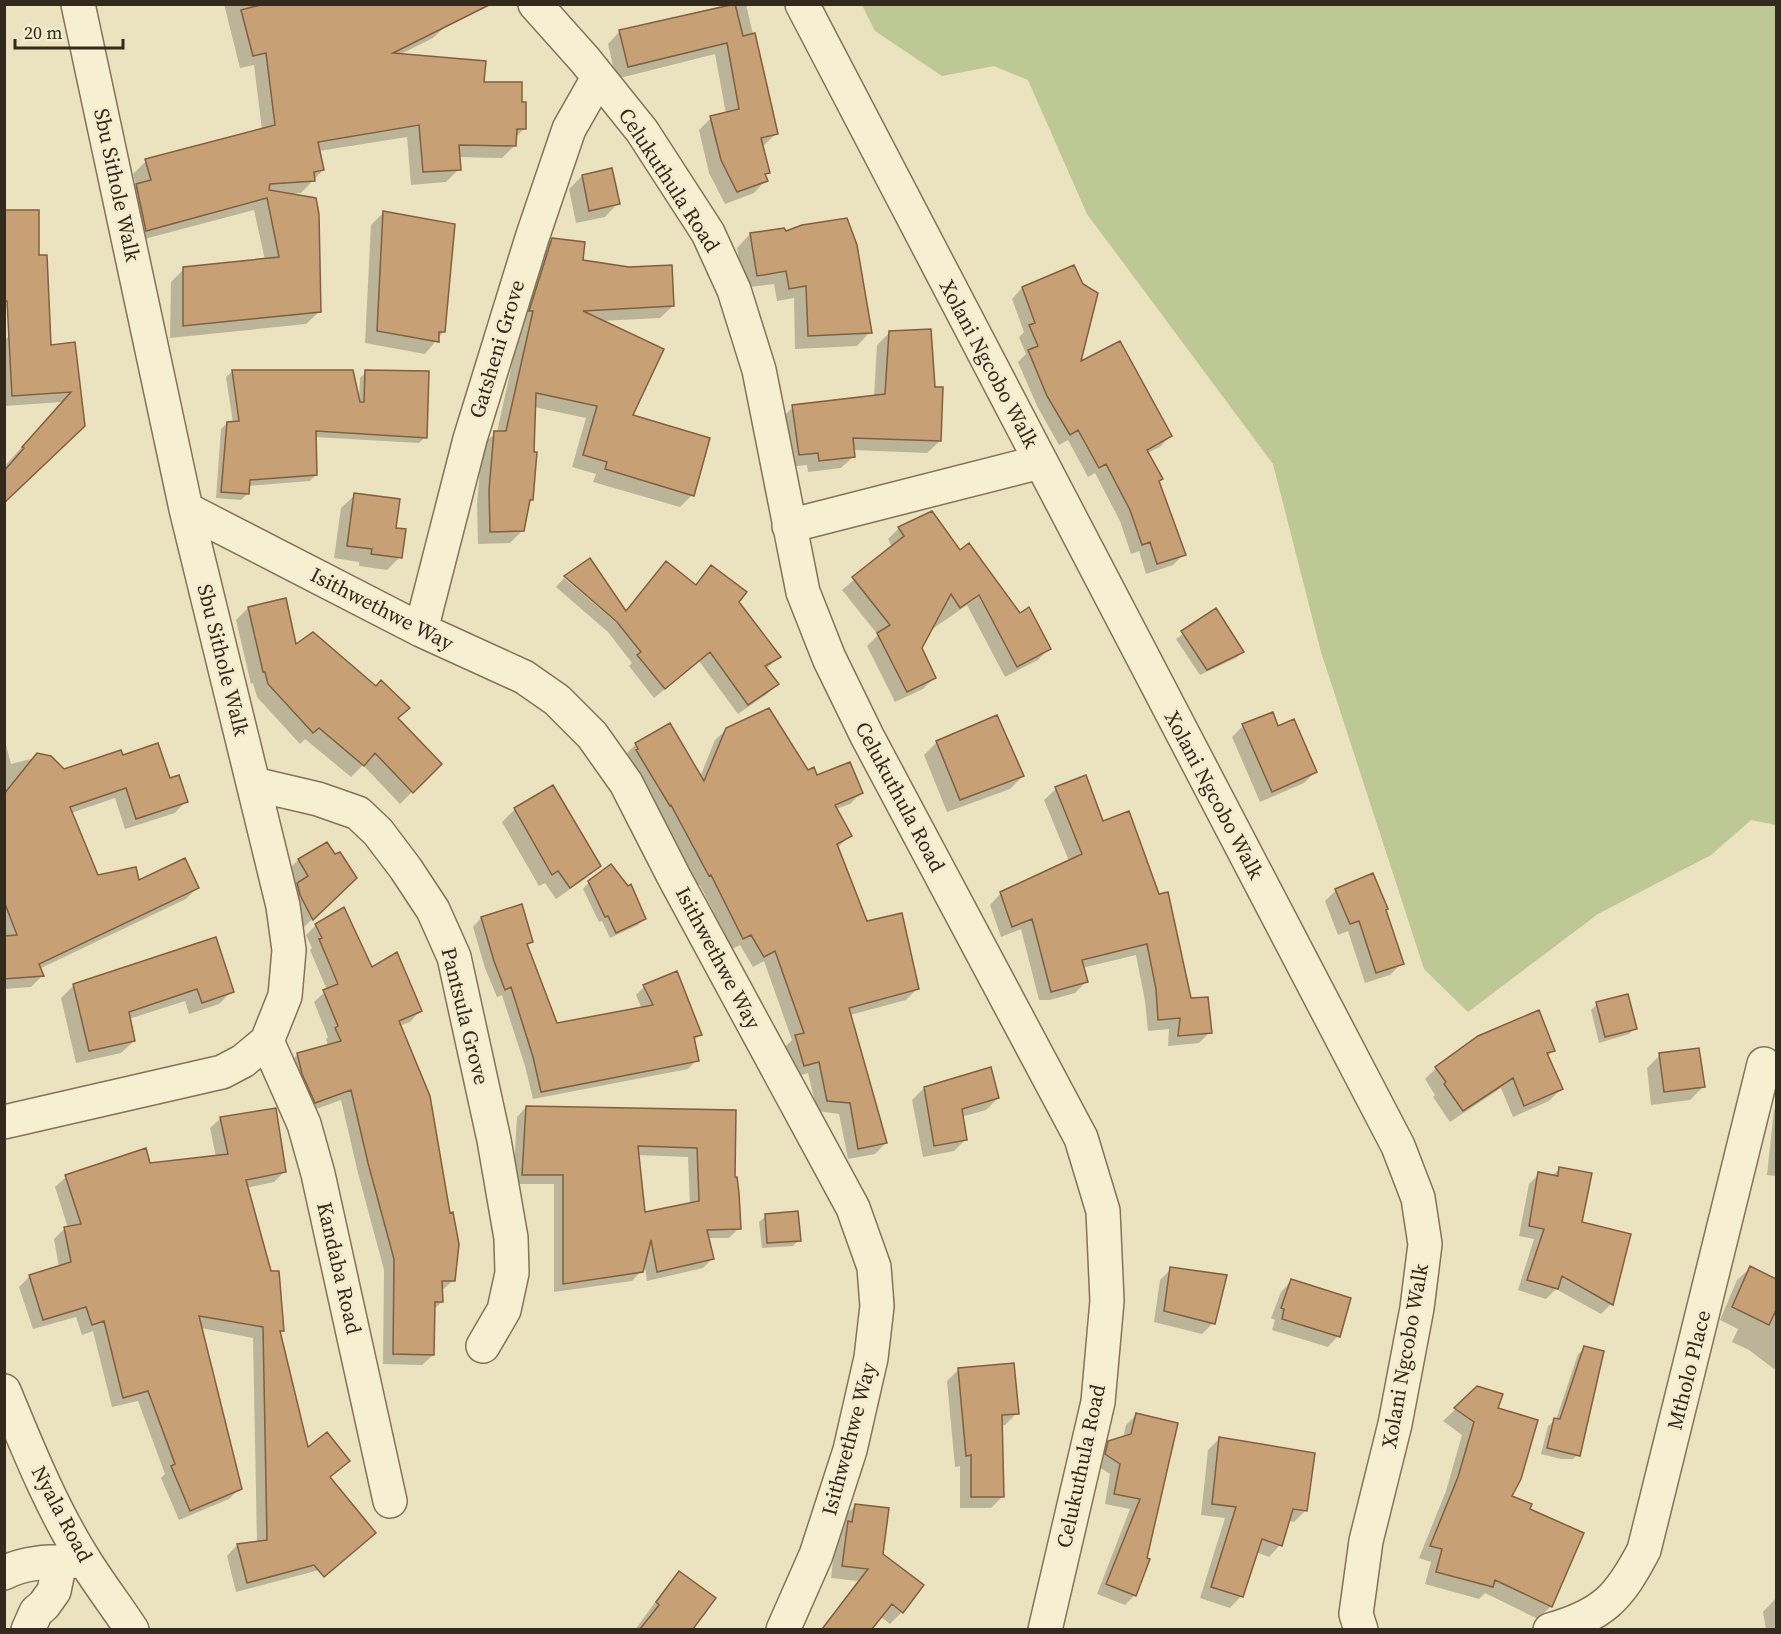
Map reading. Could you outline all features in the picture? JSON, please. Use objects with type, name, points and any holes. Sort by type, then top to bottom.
[{"type":"street","name":"Sbu Sithole Walk","points":[[4,1122],[222,1072],[243,1061],[267,1041],[285,996],[289,950],[283,906],[186,509],[78,4]]},
{"type":"street","name":"Celukuthula Road","points":[[535,4],[642,131],[708,233],[734,290],[759,370],[803,592],[829,658],[873,747],[1081,1138],[1103,1211],[1107,1301],[1098,1402],[1045,1629]]},
{"type":"street","name":"Xolani Ngcobo Walk","points":[[802,4],[1398,1146],[1418,1198],[1425,1244],[1417,1308],[1395,1424],[1366,1541],[1356,1614],[1361,1629]]},
{"type":"street","name":"Gatsheni Grove","points":[[421,630],[470,438],[532,238],[569,129],[598,78]]},
{"type":"street","points":[[789,526],[1041,462]]},
{"type":"street","name":"Isithwethwe Way","points":[[186,509],[421,630],[524,677],[557,700],[592,735],[626,783],[674,878],[853,1208],[874,1267],[877,1306],[871,1358],[850,1450],[816,1555],[783,1629]]},
{"type":"street","name":"Pantsula Grove","points":[[254,784],[318,799],[358,813],[378,832],[406,869],[433,910],[454,957],[494,1140],[511,1238],[512,1273],[504,1310],[483,1346]]},
{"type":"street","name":"Kandaba Road","points":[[267,1041],[304,1125],[318,1174],[390,1501]]},
{"type":"street","name":"Mtholo Place","points":[[1550,1629],[1590,1616],[1612,1599],[1630,1577],[1644,1550],[1764,1064]]},
{"type":"street","name":"Nyala Road","points":[[4,1391],[32,1460],[63,1522],[73,1561],[132,1629]]},
{"type":"street","points":[[4,1573],[20,1566],[73,1561]]},
{"type":"street","points":[[28,1629],[36,1612],[44,1605],[73,1561]]},
{"type":"green space","points":[[862,5],[1776,5],[1776,825],[1751,820],[1711,855],[1598,914],[1468,1012],[1424,969],[1321,652],[1273,464],[1087,214],[1028,80],[994,66],[942,76],[875,31]]},
{"type":"building","points":[[264,4],[491,4],[393,53],[486,61],[484,82],[522,82],[522,102],[526,102],[526,129],[517,129],[516,146],[459,145],[461,170],[423,172],[419,125],[318,142],[324,170],[314,172],[315,181],[270,184],[269,190],[316,198],[319,214],[321,312],[183,326],[183,267],[279,257],[267,198],[146,231],[136,184],[151,180],[145,159],[275,125],[266,53],[253,56],[241,10]]},
{"type":"building","points":[[735,4],[743,36],[755,33],[778,134],[761,138],[770,173],[765,174],[768,181],[737,192],[721,160],[710,116],[739,109],[727,43],[628,67],[619,30]]},
{"type":"building","points":[[612,168],[620,204],[589,211],[582,175]]},
{"type":"building","points":[[4,210],[39,210],[39,255],[47,255],[51,345],[75,342],[85,426],[4,503],[4,471],[71,392],[12,396],[7,301],[4,301]]},
{"type":"building","points":[[383,211],[455,224],[445,332],[439,332],[439,342],[377,331]]},
{"type":"building","points":[[847,218],[857,245],[872,333],[808,336],[806,286],[789,289],[786,271],[757,276],[750,233],[784,228],[786,231],[802,225]]},
{"type":"building","points":[[552,238],[585,242],[583,260],[629,267],[672,265],[674,306],[583,311],[664,349],[633,415],[710,438],[694,496],[605,469],[607,462],[583,455],[597,406],[536,393],[534,452],[537,452],[533,500],[530,500],[524,531],[490,532],[489,490],[494,431],[506,431],[533,311],[529,311]]},
{"type":"building","points":[[1074,265],[1083,284],[1098,293],[1081,361],[1120,341],[1172,436],[1147,450],[1163,479],[1159,481],[1186,555],[1157,564],[1150,542],[1142,545],[1130,510],[1106,464],[1099,468],[1078,430],[1070,435],[1047,396],[1028,350],[1038,346],[1029,325],[1035,323],[1022,287]]},
{"type":"building","points":[[931,329],[935,387],[943,387],[941,441],[853,438],[855,457],[819,461],[818,453],[799,455],[792,405],[885,394],[889,331]]},
{"type":"building","points":[[232,370],[353,370],[360,402],[364,402],[365,370],[429,371],[427,438],[316,431],[317,475],[250,480],[249,494],[221,492],[227,422],[239,421]]},
{"type":"building","points":[[354,493],[400,499],[396,528],[406,529],[402,558],[371,554],[372,549],[347,546]]},
{"type":"building","points":[[932,511],[960,550],[969,543],[1020,613],[1029,607],[1051,649],[1017,667],[979,595],[960,608],[951,594],[922,648],[936,678],[907,692],[877,633],[890,625],[852,577],[904,536],[898,527]]},
{"type":"building","points":[[590,558],[626,611],[666,561],[696,585],[711,565],[747,592],[739,602],[781,657],[765,666],[779,684],[748,705],[710,652],[665,689],[637,655],[641,652],[617,622],[564,576]]},
{"type":"building","points":[[286,598],[296,644],[313,632],[376,686],[381,680],[410,708],[398,718],[442,764],[413,793],[375,753],[364,766],[319,728],[313,733],[268,684],[265,672],[263,672],[248,607]]},
{"type":"building","points":[[1216,608],[1244,652],[1207,670],[1181,631]]},
{"type":"building","points":[[769,708],[808,770],[814,767],[817,775],[850,762],[863,793],[835,805],[852,836],[837,844],[867,921],[902,913],[919,989],[849,1008],[887,1143],[858,1149],[850,1103],[827,1101],[819,1062],[804,1066],[795,1035],[804,1033],[775,951],[764,957],[751,935],[743,939],[711,875],[709,876],[671,805],[636,750],[638,749],[635,743],[670,723],[704,781],[726,728]]},
{"type":"building","points":[[1273,712],[1278,726],[1294,719],[1317,772],[1272,792],[1242,724]]},
{"type":"building","points":[[997,715],[1024,776],[960,800],[936,741]]},
{"type":"building","points":[[158,743],[170,778],[179,775],[188,802],[136,819],[126,788],[70,807],[98,875],[136,867],[139,880],[185,858],[199,888],[39,964],[44,976],[4,979],[4,936],[17,935],[4,901],[4,794],[37,753],[51,756],[64,769],[121,750],[123,755]]},
{"type":"building","points":[[1086,775],[1103,821],[1129,811],[1159,894],[1168,892],[1191,998],[1208,997],[1212,1033],[1178,1036],[1180,1018],[1158,1020],[1156,989],[1147,944],[1082,960],[1088,982],[1051,992],[1032,919],[1012,927],[1000,892],[1082,854],[1055,787]]},
{"type":"building","points":[[553,785],[601,866],[570,888],[558,871],[552,875],[514,808]]},
{"type":"building","points":[[327,842],[335,854],[340,852],[357,878],[313,920],[300,895],[297,883],[308,876],[298,859]]},
{"type":"building","points":[[611,864],[628,886],[631,884],[646,919],[616,933],[608,916],[605,917],[588,881]]},
{"type":"building","points":[[1373,873],[1388,909],[1386,910],[1404,964],[1376,973],[1359,921],[1350,924],[1335,889]]},
{"type":"building","points":[[522,904],[533,942],[527,944],[557,1023],[653,1005],[643,985],[677,971],[702,1035],[694,1037],[699,1061],[541,1092],[533,1057],[511,987],[505,990],[481,917]]},
{"type":"building","points":[[344,907],[372,967],[397,952],[422,1011],[399,1021],[430,1096],[450,1213],[453,1212],[459,1244],[455,1281],[442,1281],[443,1302],[435,1302],[434,1355],[393,1354],[394,1259],[351,1090],[315,1103],[302,1074],[297,1053],[341,1041],[335,1028],[338,1026],[323,990],[338,984],[315,924]]},
{"type":"building","points":[[216,937],[234,992],[202,1003],[197,989],[129,1012],[135,1041],[89,1051],[73,984]]},
{"type":"building","points":[[1628,994],[1637,1029],[1605,1037],[1596,1002]]},
{"type":"building","points":[[1539,1010],[1555,1051],[1547,1053],[1563,1089],[1524,1106],[1513,1078],[1463,1111],[1435,1067],[1478,1036]]},
{"type":"building","points":[[1699,1048],[1705,1087],[1664,1092],[1659,1053]]},
{"type":"building","points":[[991,1067],[999,1098],[962,1109],[967,1140],[934,1146],[924,1087]]},
{"type":"building","points":[[526,1106],[736,1110],[735,1177],[737,1177],[739,1193],[741,1229],[707,1230],[714,1259],[657,1272],[651,1240],[643,1272],[563,1284],[563,1175],[522,1175]],"holes":[[[638,1146],[697,1148],[699,1201],[645,1212]]]},
{"type":"building","points":[[276,1108],[286,1172],[246,1180],[271,1271],[279,1271],[284,1331],[280,1331],[308,1447],[327,1432],[350,1461],[330,1477],[376,1533],[324,1577],[314,1565],[247,1583],[237,1544],[267,1540],[263,1327],[199,1316],[242,1489],[190,1511],[171,1466],[175,1464],[148,1391],[123,1398],[104,1321],[92,1325],[86,1307],[43,1320],[29,1275],[71,1262],[64,1227],[81,1224],[65,1175],[146,1148],[150,1163],[228,1154],[220,1117]]},
{"type":"building","points":[[1559,1167],[1592,1173],[1582,1222],[1631,1234],[1613,1305],[1562,1276],[1558,1289],[1527,1280],[1544,1229],[1529,1226],[1538,1172],[1558,1176]]},
{"type":"building","points":[[798,1211],[801,1241],[767,1243],[765,1214]]},
{"type":"building","points":[[1750,1266],[1776,1279],[1776,1310],[1769,1325],[1732,1307]]},
{"type":"building","points":[[1170,1267],[1227,1275],[1215,1324],[1164,1311]]},
{"type":"building","points":[[1291,1279],[1351,1298],[1340,1337],[1282,1319],[1284,1309],[1281,1308]]},
{"type":"building","points":[[1584,1346],[1604,1351],[1580,1456],[1547,1448],[1554,1418],[1560,1419]]},
{"type":"building","points":[[1014,1363],[1019,1414],[1002,1415],[1004,1497],[971,1497],[971,1455],[966,1456],[958,1368]]},
{"type":"building","points":[[1477,1386],[1503,1394],[1498,1408],[1538,1420],[1521,1479],[1512,1496],[1532,1504],[1530,1509],[1584,1533],[1552,1607],[1495,1580],[1493,1587],[1436,1572],[1442,1549],[1430,1546],[1458,1477],[1474,1422],[1454,1408]]},
{"type":"building","points":[[1136,1413],[1178,1423],[1147,1558],[1150,1559],[1136,1596],[1106,1584],[1140,1499],[1114,1494],[1120,1464],[1105,1454],[1108,1441],[1131,1434]]},
{"type":"building","points":[[1219,1437],[1315,1453],[1307,1511],[1293,1509],[1282,1546],[1262,1539],[1243,1597],[1211,1587],[1236,1507],[1212,1504]]},
{"type":"building","points":[[855,1504],[889,1508],[883,1554],[924,1585],[903,1613],[892,1604],[872,1629],[822,1629],[868,1569],[842,1566],[848,1521],[852,1522]]},
{"type":"building","points":[[679,1571],[716,1598],[693,1629],[640,1629],[659,1605],[656,1602]]}]
